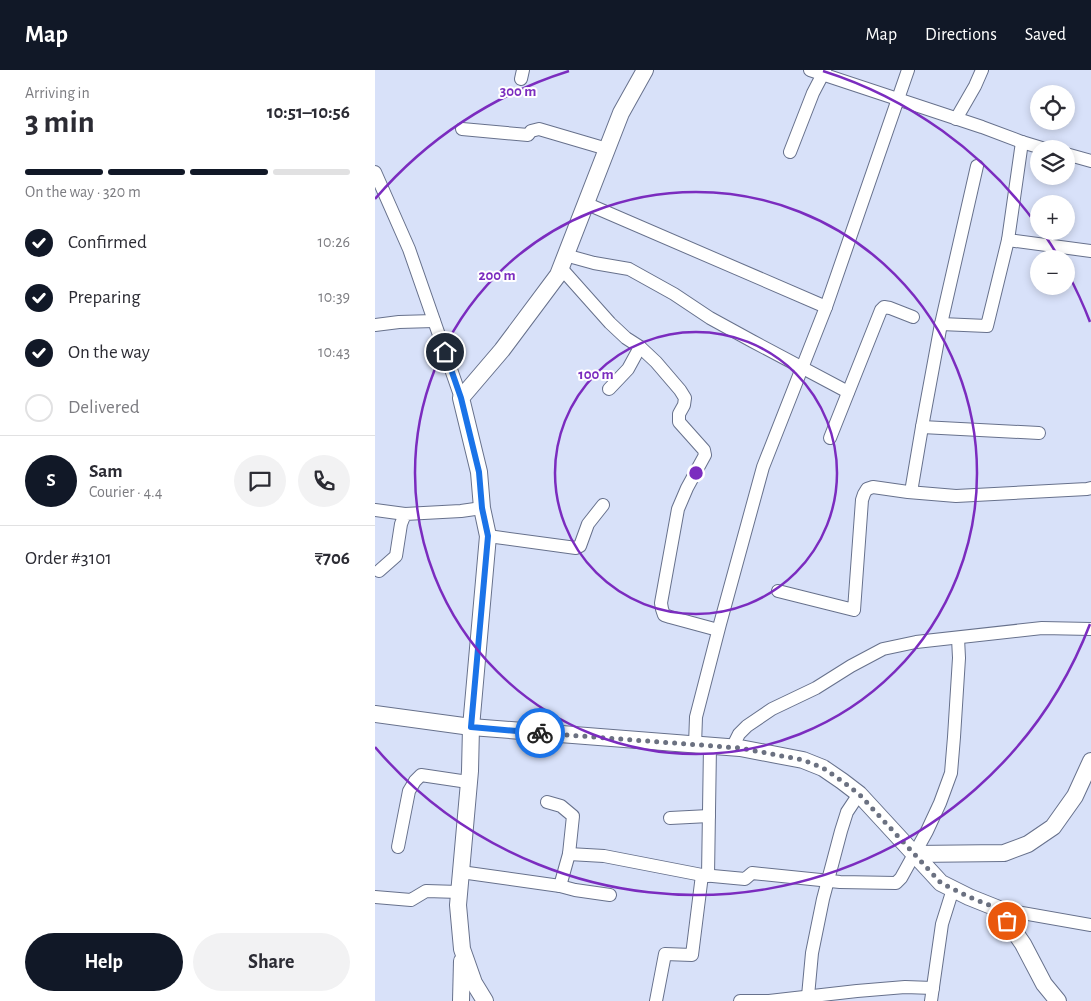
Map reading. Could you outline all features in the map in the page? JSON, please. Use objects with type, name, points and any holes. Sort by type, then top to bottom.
[{"type":"main road","points":[[461,1001],[461,948],[458,905],[488,536],[482,508],[479,472],[461,398],[502,350],[558,275],[621,113],[645,70]]},
{"type":"main road","points":[[375,714],[471,727],[732,748],[803,760],[823,768],[859,794],[941,883],[999,909],[1023,944],[1045,984],[1058,1001]]},
{"type":"main road","points":[[914,854],[1004,853],[1028,844],[1053,828],[1075,796],[1091,761]]},
{"type":"main road","points":[[461,948],[473,983],[485,1001]]},
{"type":"street","points":[[810,70],[824,72],[1030,144]]},
{"type":"street","points":[[656,1001],[665,954],[692,955],[705,876],[709,816],[702,745],[696,716],[718,630],[763,467],[826,307],[909,70]]},
{"type":"street","points":[[957,119],[982,70]]},
{"type":"street","points":[[790,152],[813,93],[824,72]]},
{"type":"street","points":[[462,130],[528,135],[531,131],[539,129],[607,149]]},
{"type":"street","points":[[941,324],[987,326],[1008,240],[1022,142]]},
{"type":"street","points":[[1075,157],[1091,161]]},
{"type":"street","points":[[911,492],[941,324],[977,166]]},
{"type":"street","points":[[375,172],[409,249],[461,398]]},
{"type":"street","points":[[585,204],[826,307]]},
{"type":"street","points":[[1008,240],[1091,251]]},
{"type":"street","points":[[563,261],[610,323],[656,362],[685,398],[684,405],[679,414],[679,422],[704,450],[705,455],[687,488],[678,510],[661,603],[664,615],[718,630]]},
{"type":"street","points":[[563,261],[594,263],[629,269],[680,297],[710,318],[849,392]]},
{"type":"street","points":[[830,438],[881,310],[885,307],[890,308],[913,317]]},
{"type":"street","points":[[375,325],[434,321]]},
{"type":"street","points":[[609,389],[628,369],[640,348]]},
{"type":"street","points":[[922,427],[1039,433]]},
{"type":"street","points":[[778,591],[854,610],[864,494],[867,489],[873,487],[956,496],[1091,488]]},
{"type":"street","points":[[488,536],[576,548],[580,546],[588,524],[603,505]]},
{"type":"street","points":[[375,510],[405,514],[482,508]]},
{"type":"street","points":[[379,570],[397,556],[401,524],[405,514]]},
{"type":"street","points":[[732,748],[739,734],[747,726],[772,709],[816,688],[883,649],[916,642],[1042,628],[1091,629]]},
{"type":"street","points":[[569,854],[604,856],[705,876],[745,879],[752,873],[840,882],[896,883],[901,878],[927,831],[951,773],[959,658],[958,638]]},
{"type":"street","points":[[398,847],[409,791],[421,775],[469,782]]},
{"type":"street","points":[[808,996],[815,934],[827,881],[845,819],[850,807],[859,794]]},
{"type":"street","points":[[547,802],[561,806],[573,816],[569,854],[560,886]]},
{"type":"street","points":[[670,818],[709,816]]},
{"type":"street","points":[[461,872],[610,895]]},
{"type":"street","points":[[932,995],[942,924],[953,889]]},
{"type":"street","points":[[375,897],[411,900],[426,891],[459,892]]},
{"type":"street","points":[[999,909],[1091,925]]},
{"type":"street","points":[[740,1001],[769,1001],[905,987],[945,1001]]},
{"type":"way so far","points":[[540,733],[740,748],[803,760],[823,768],[859,794],[941,883],[999,909],[1007,921]]},
{"type":"route","points":[[445,352],[461,398],[479,472],[482,508],[488,536],[471,727],[540,733]]}]
